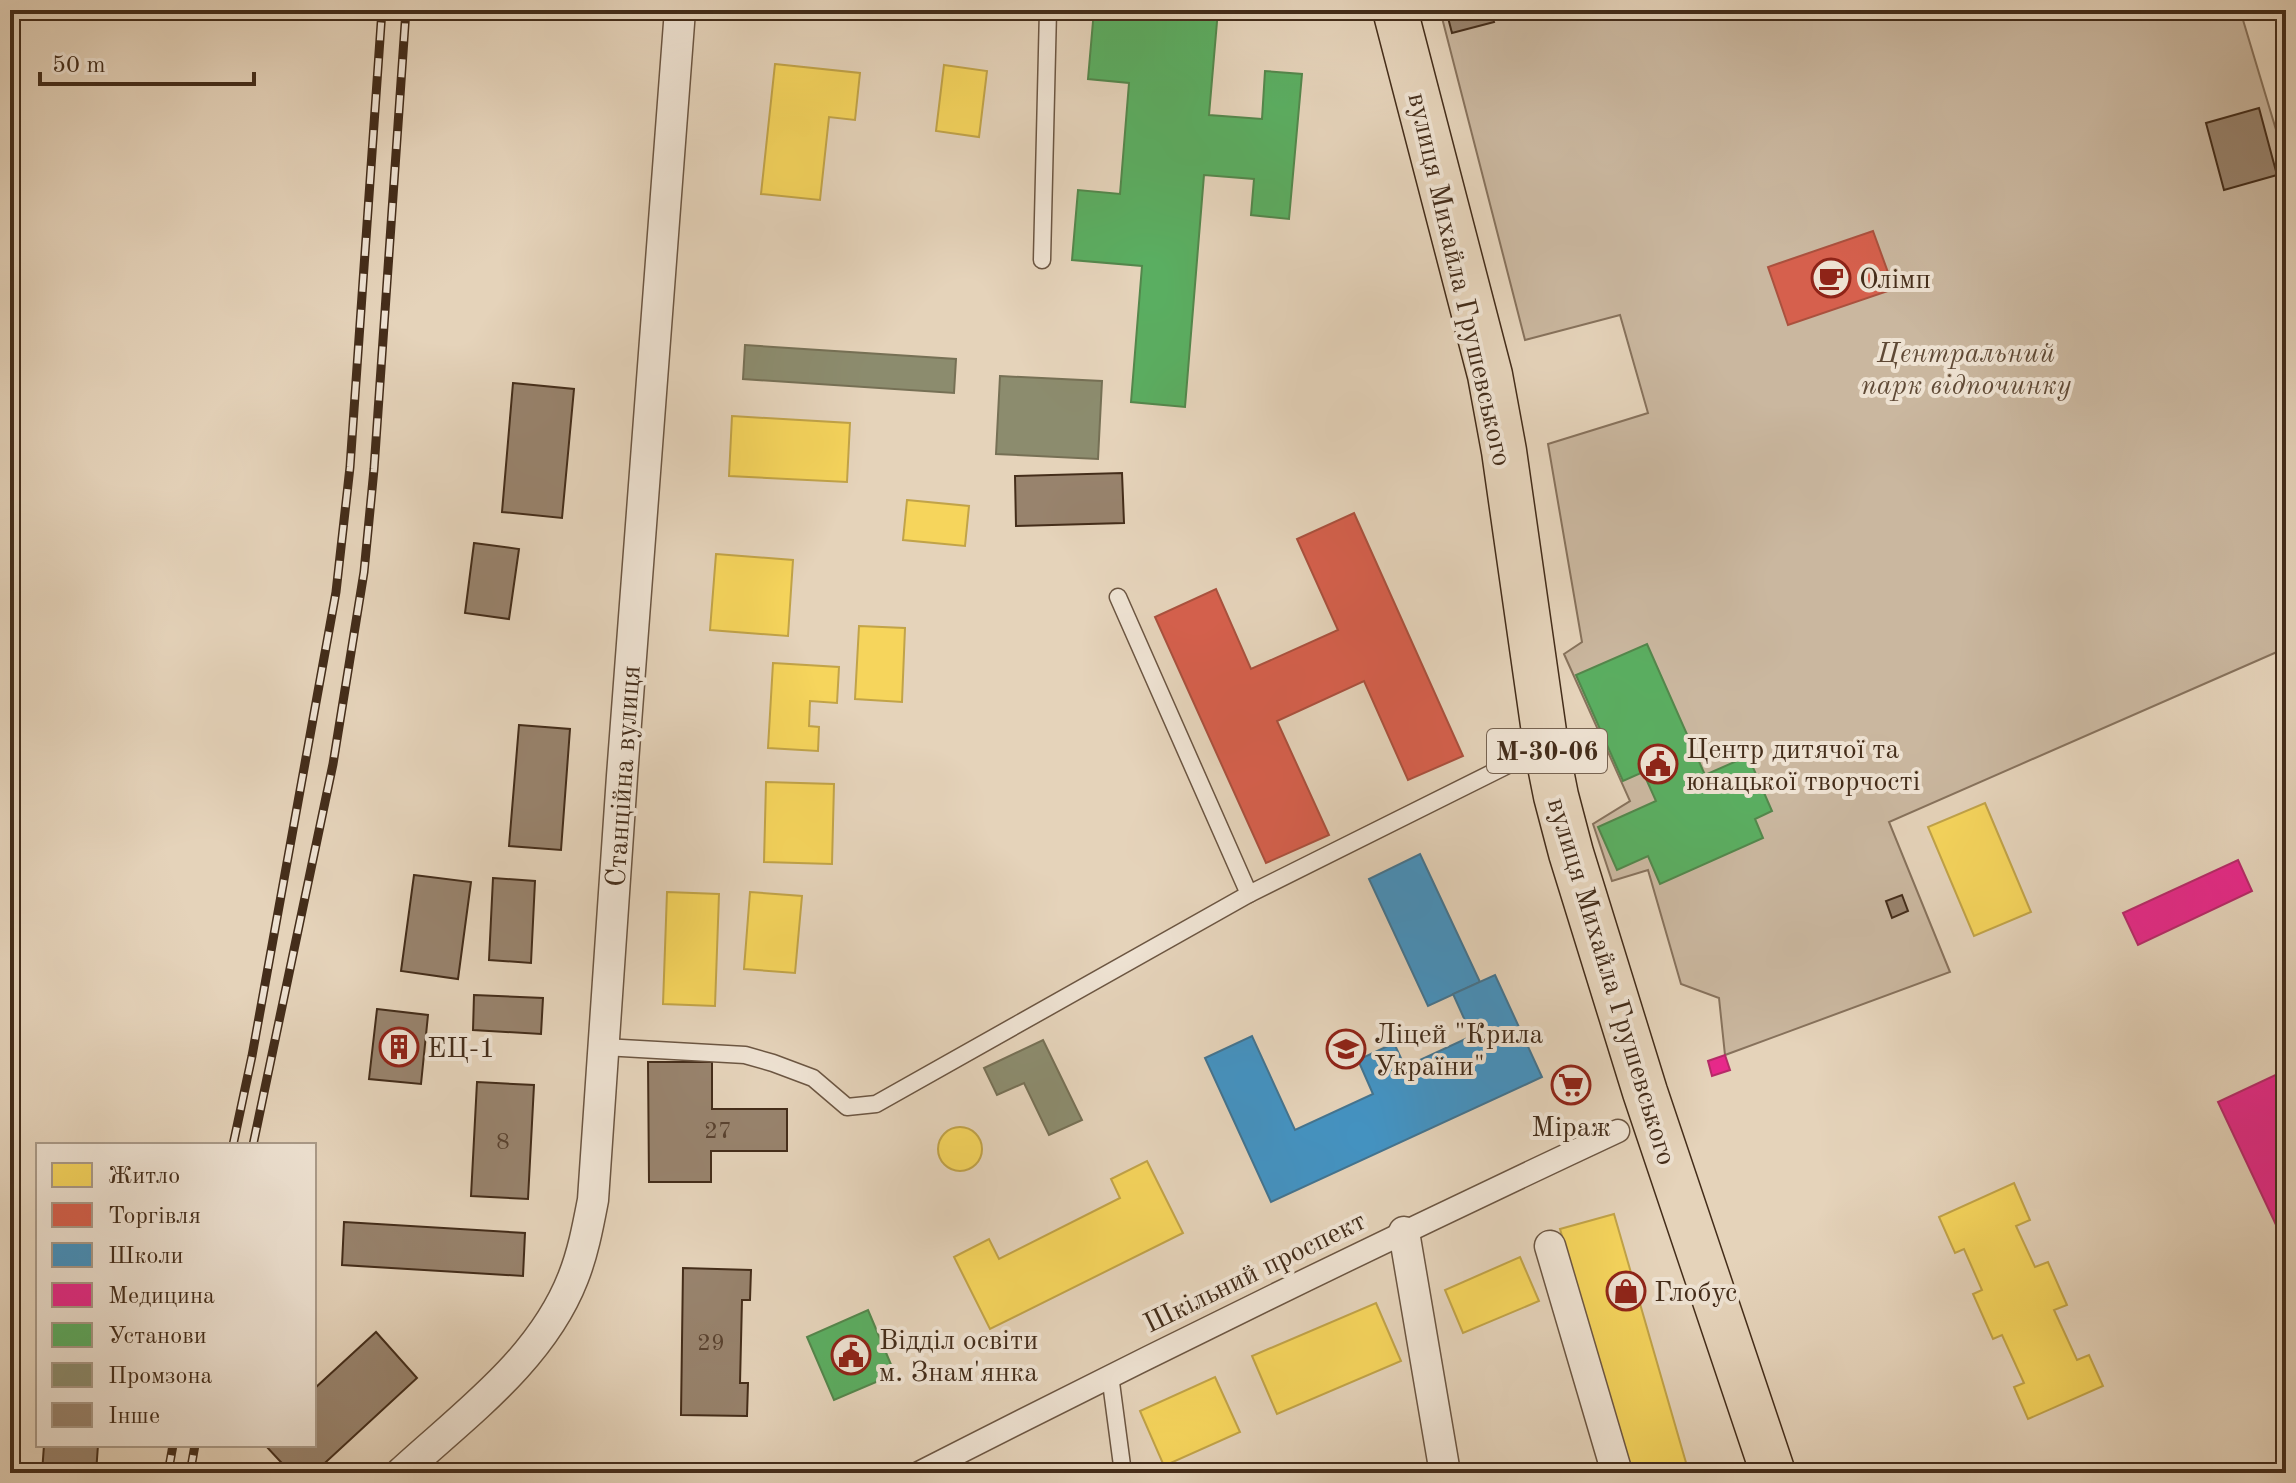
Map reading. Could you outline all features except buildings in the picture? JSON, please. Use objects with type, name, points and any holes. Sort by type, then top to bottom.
[{"type":"main road","name":"вулиця Михайла Грушевського","points":[[1395,10],[1490,375],[1556,796],[1645,1092],[1773,1473]]},
{"type":"street","name":"Станційна вулиця","points":[[401,1473],[510,1374],[535,1343],[573,1279],[593,1200],[680,10]]},
{"type":"street","name":"Шкільний проспект","points":[[919,1473],[1110,1375],[1618,1131]]},
{"type":"street","points":[[1404,1232],[1445,1473]]},
{"type":"street","points":[[1550,1246],[1617,1473]]},
{"type":"lane","points":[[1042,260],[1048,10]]},
{"type":"lane","points":[[1118,597],[1249,894]]},
{"type":"lane","points":[[604,1047],[745,1055],[813,1078],[847,1107],[876,1104],[1249,894],[1546,746]]},
{"type":"lane","points":[[1110,1375],[1123,1473]]},
{"type":"green space","name":"Центральний парк відпочинку","points":[[1440,10],[2240,10],[2286,163],[2286,648],[1889,822],[1950,972],[1725,1055],[1719,998],[1681,984],[1648,870],[1612,881],[1593,824],[1630,801],[1564,654],[1582,642],[1548,444],[1648,413],[1620,315],[1525,340]]},
{"type":"railway","points":[[233,1143],[336,592],[350,467],[382,10]]},
{"type":"railway","points":[[253,1143],[333,764],[364,572],[406,10]]},
{"type":"railway","points":[[168,1473],[173,1447]]},
{"type":"railway","points":[[190,1473],[195,1447]]},
{"type":"place","name":"Олімп","points":[[1831,278]]},
{"type":"place","name":"Центр дитячої та юнацької творчості","points":[[1658,764]]},
{"type":"place","name":"ЕЦ-1","points":[[399,1047]]},
{"type":"place","name":"Ліцей \"Крила України\"","points":[[1346,1049]]},
{"type":"place","name":"Міраж","points":[[1571,1085]]},
{"type":"place","name":"Глобус","points":[[1626,1291]]},
{"type":"place","name":"Відділ освіти м. Знам'янка","points":[[851,1355]]}]
